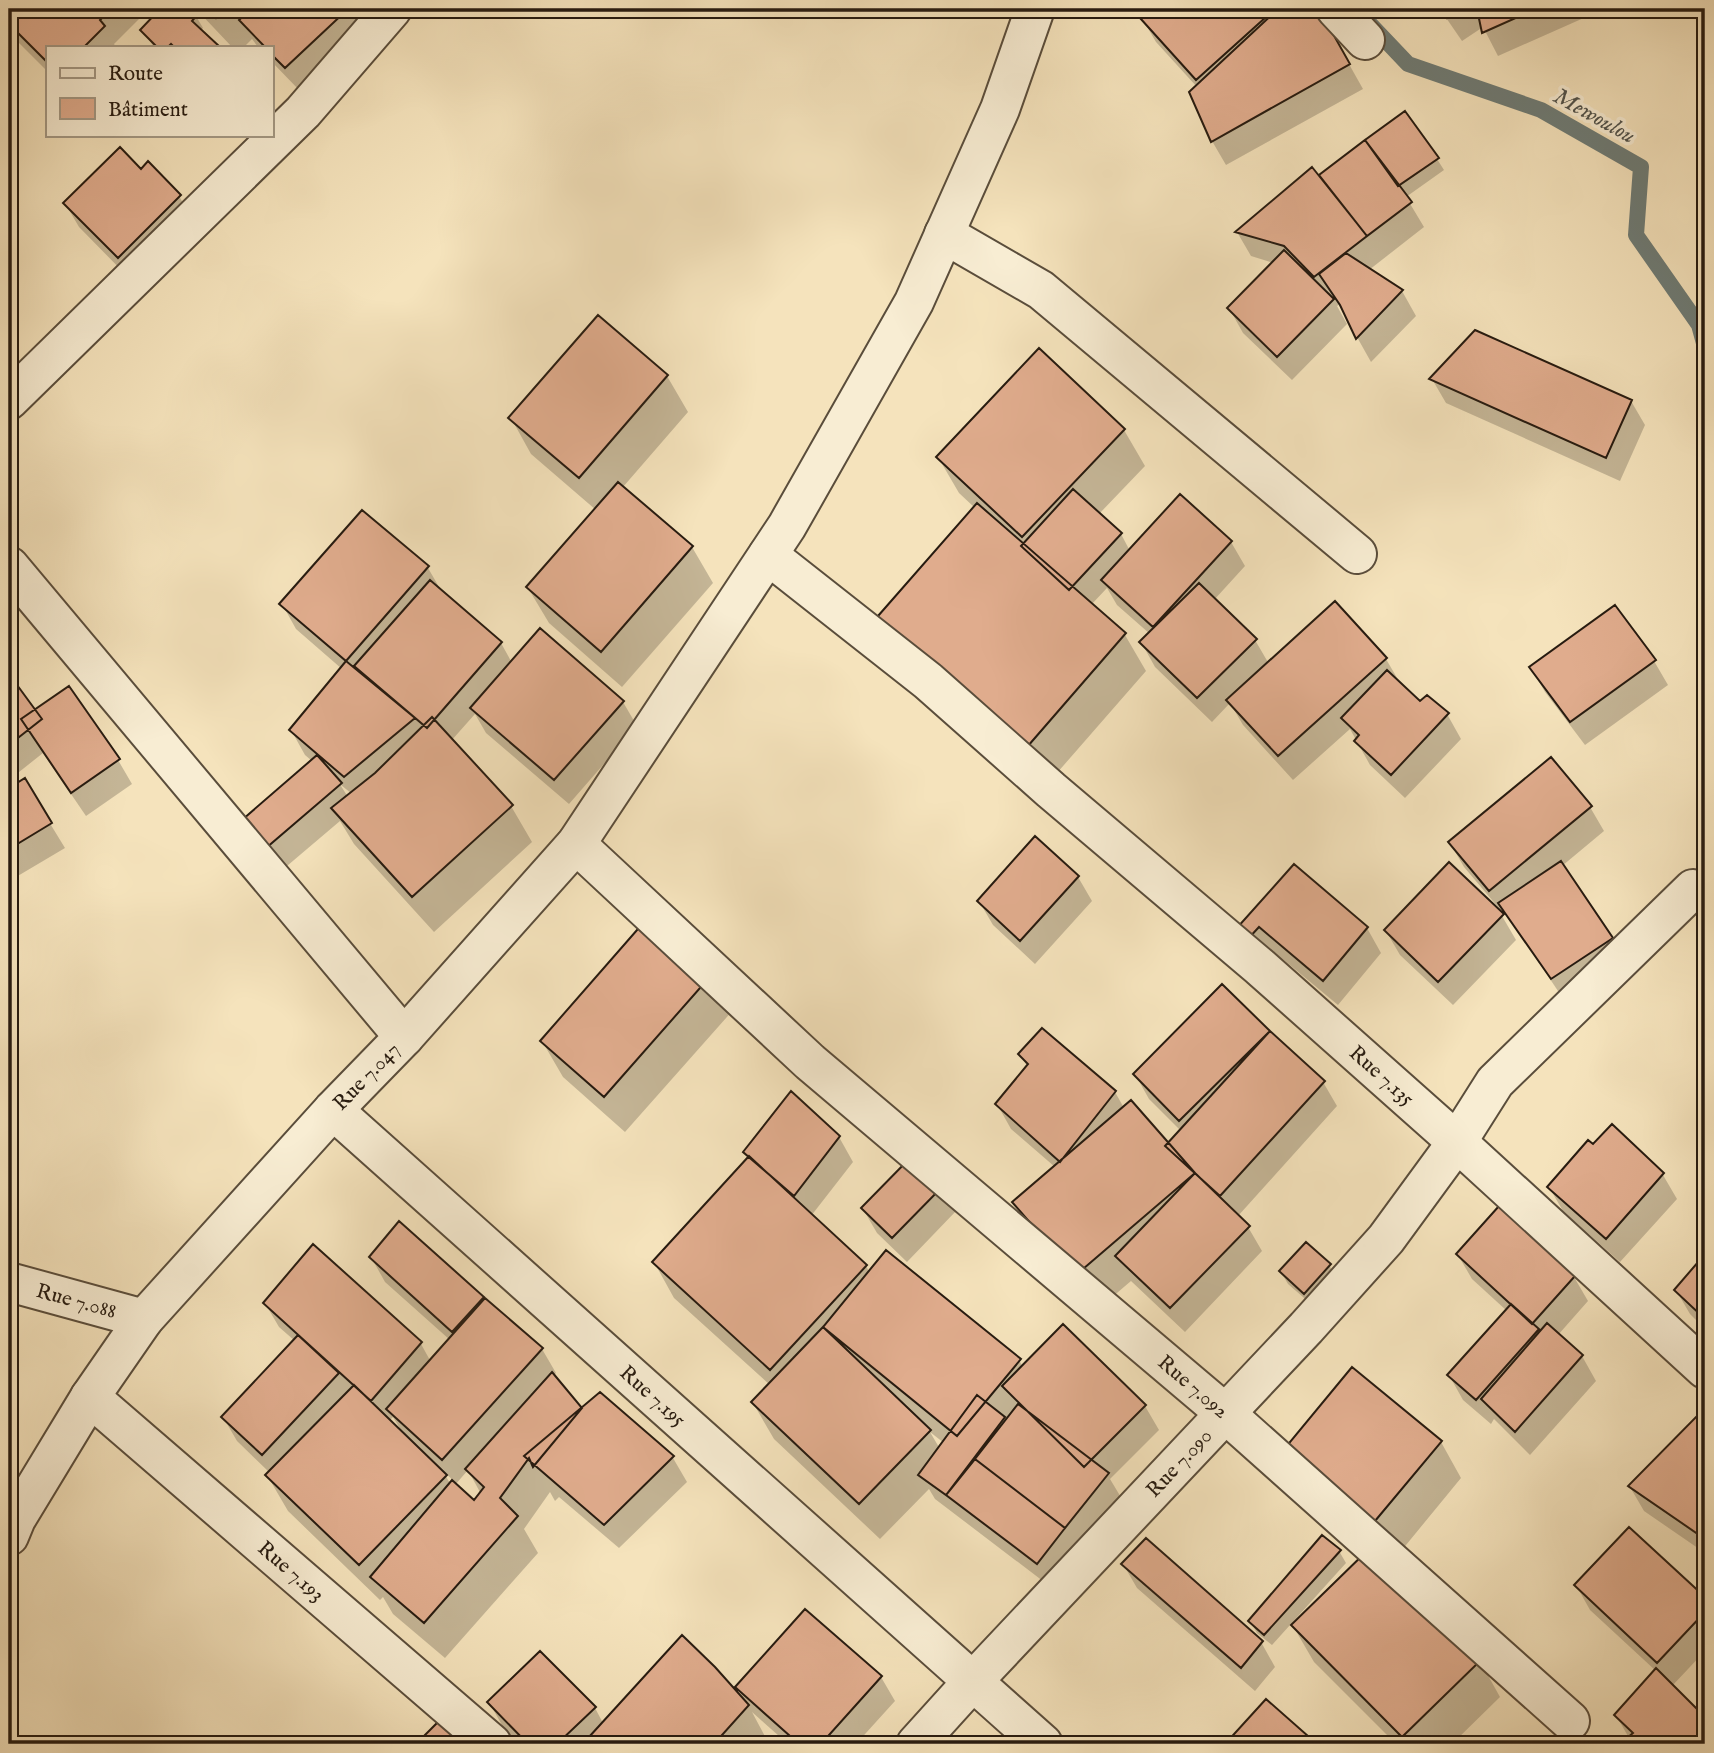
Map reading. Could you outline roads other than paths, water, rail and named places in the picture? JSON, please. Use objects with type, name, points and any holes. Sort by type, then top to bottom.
[{"type":"street","points":[[9,400],[303,112],[392,9]]},
{"type":"street","points":[[404,1037],[576,844],[787,526],[914,302],[1000,109],[1035,9]]},
{"type":"street","points":[[1336,9],[1365,40]]},
{"type":"street","points":[[944,234],[1041,290],[1357,554]]},
{"type":"street","name":"Rue 7.135","points":[[768,555],[928,681],[1051,790],[1260,967],[1457,1142],[1705,1369]]},
{"type":"street","name":"Rue 7.047","points":[[9,566],[404,1037],[333,1110],[144,1319],[90,1397],[16,1519],[9,1536]]},
{"type":"street","name":"Rue 7.092","points":[[576,844],[810,1062],[1226,1414],[1570,1721]]},
{"type":"street","name":"Rue 7.090","points":[[916,1744],[1226,1414],[1386,1239],[1457,1142],[1495,1082],[1693,889]]},
{"type":"street","name":"Rue 7.195","points":[[333,1110],[1043,1744]]},
{"type":"street","name":"Rue 7.088","points":[[9,1282],[144,1319]]},
{"type":"street","name":"Rue 7.193","points":[[90,1397],[492,1744]]},
{"type":"waterway","name":"Mewoulou","points":[[1370,24],[1408,64],[1541,110],[1641,167],[1636,235],[1699,325],[1705,347]]}]
